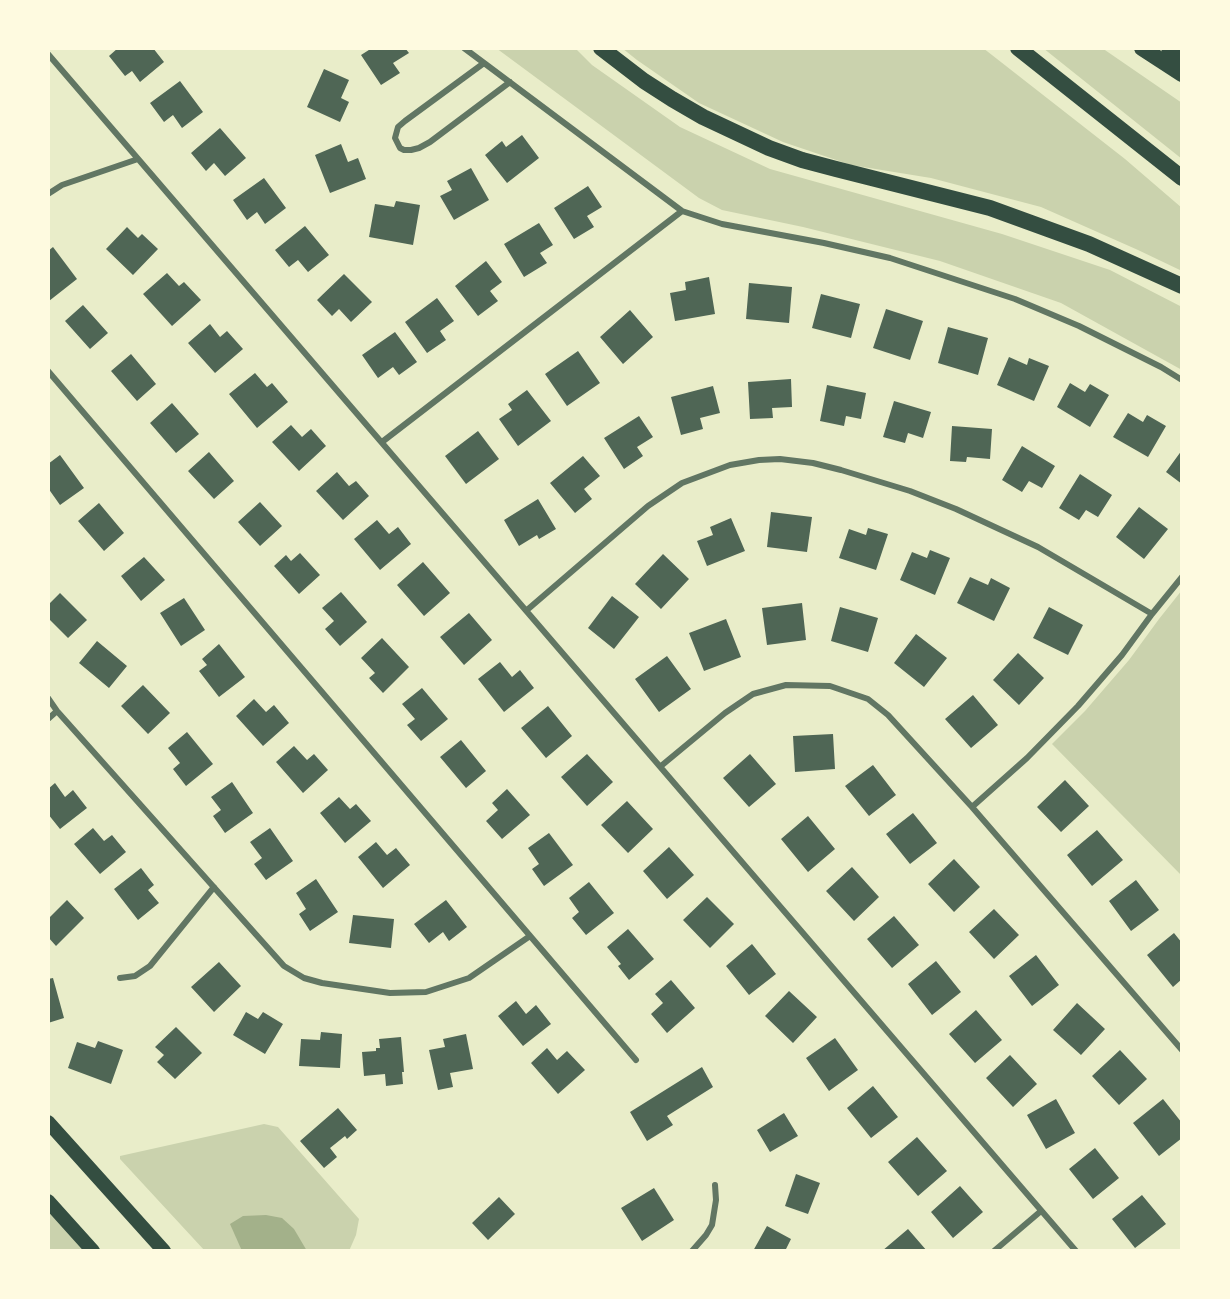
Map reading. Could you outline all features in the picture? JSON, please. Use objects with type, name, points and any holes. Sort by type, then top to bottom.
[{"type":"highway","points":[[601,48],[672,99],[703,117],[769,148],[802,160],[990,208],[1079,240],[1182,286]]},
{"type":"highway","points":[[1018,48],[1182,178]]},
{"type":"highway","points":[[1142,48],[1182,74]]},
{"type":"highway","points":[[1169,48],[1182,56]]},
{"type":"main road","points":[[48,1122],[164,1251]]},
{"type":"main road","points":[[48,1201],[93,1251]]},
{"type":"street","points":[[464,48],[682,211],[722,224],[890,258],[1015,299],[1079,326],[1182,380]]},
{"type":"street","points":[[48,54],[1076,1251]]},
{"type":"street","points":[[484,63],[398,127],[395,138],[400,148],[411,150],[425,145],[510,82]]},
{"type":"street","points":[[48,194],[62,185],[138,159]]},
{"type":"street","points":[[382,442],[682,211]]},
{"type":"street","points":[[48,371],[636,1060]]},
{"type":"street","points":[[526,610],[648,506],[682,483],[730,465],[780,459],[813,463],[841,470],[910,491],[956,509],[1038,547],[1152,614]]},
{"type":"street","points":[[972,807],[1027,758],[1078,706],[1122,655],[1182,577]]},
{"type":"street","points":[[661,766],[725,713],[753,694],[786,685],[830,686],[868,699],[888,715],[972,807],[1182,1050]]},
{"type":"street","points":[[48,698],[57,711],[284,966],[304,978],[322,983],[390,993],[426,992],[469,978],[530,936]]},
{"type":"street","points":[[48,719],[57,711]]},
{"type":"street","points":[[120,978],[135,976],[150,966],[214,886]]},
{"type":"street","points":[[1174,1041],[1182,1035]]},
{"type":"street","points":[[692,1251],[712,1225],[716,1200],[715,1185]]},
{"type":"street","points":[[994,1251],[1041,1211]]},
{"type":"shaded area","points":[[496,48],[575,48],[592,65],[680,127],[770,169],[1002,234],[1110,270],[1182,307],[1182,370],[1061,303],[940,261],[803,227],[722,210],[699,198]]},
{"type":"shaded area","points":[[622,48],[983,48],[1125,159],[1182,208],[1182,271],[1041,207],[931,178],[851,165],[783,142],[699,103]]},
{"type":"shaded area","points":[[1043,48],[1102,48],[1182,103],[1182,159]]},
{"type":"shaded area","points":[[1182,590],[1182,876],[1052,744],[1085,711],[1129,660]]},
{"type":"shaded area","points":[[264,1124],[278,1127],[359,1219],[356,1235],[349,1251],[205,1251],[120,1159],[120,1156]]},
{"type":"shaded area","points":[[48,1201],[93,1251],[48,1251]]},
{"type":"shaded area","points":[[266,1215],[282,1218],[294,1229],[307,1251],[242,1251],[230,1224],[243,1216]]},
{"type":"building","points":[[118,48],[153,48],[164,62],[140,82],[132,71],[125,76],[109,56]]},
{"type":"building","points":[[372,48],[405,48],[409,53],[393,63],[400,73],[381,85],[361,55]]},
{"type":"building","points":[[324,69],[349,80],[341,98],[349,102],[340,122],[307,107]]},
{"type":"building","points":[[180,81],[203,112],[182,128],[173,115],[164,122],[150,103]]},
{"type":"building","points":[[220,128],[246,158],[225,176],[214,163],[206,171],[191,153]]},
{"type":"building","points":[[522,135],[539,158],[507,183],[485,155],[502,141],[506,147]]},
{"type":"building","points":[[341,144],[348,162],[358,158],[366,179],[330,193],[315,155]]},
{"type":"building","points":[[471,168],[489,200],[454,220],[440,196],[452,190],[447,181]]},
{"type":"building","points":[[264,178],[286,208],[265,224],[257,212],[247,220],[233,200]]},
{"type":"building","points":[[588,186],[602,207],[587,216],[594,227],[574,239],[554,208]]},
{"type":"building","points":[[396,201],[420,205],[413,245],[369,237],[375,204],[394,207]]},
{"type":"building","points":[[539,223],[553,245],[540,253],[547,263],[524,277],[504,244]]},
{"type":"building","points":[[305,226],[329,255],[308,272],[298,260],[289,267],[275,250]]},
{"type":"building","points":[[127,227],[138,238],[142,234],[158,249],[133,275],[106,249]]},
{"type":"building","points":[[53,247],[77,279],[49,301],[48,251]]},
{"type":"building","points":[[486,261],[502,282],[490,291],[498,301],[478,316],[455,286]]},
{"type":"building","points":[[167,273],[179,286],[184,282],[201,300],[172,326],[143,294]]},
{"type":"building","points":[[344,274],[372,302],[351,322],[339,309],[332,316],[317,300]]},
{"type":"building","points":[[709,277],[715,314],[675,321],[670,293],[686,290],[685,282]]},
{"type":"building","points":[[749,283],[792,287],[789,323],[746,319]]},
{"type":"building","points":[[821,294],[860,304],[851,338],[812,328]]},
{"type":"building","points":[[437,298],[454,321],[440,331],[446,340],[427,353],[405,322]]},
{"type":"building","points":[[83,305],[108,333],[90,349],[65,321]]},
{"type":"building","points":[[886,309],[923,321],[910,360],[873,348]]},
{"type":"building","points":[[630,310],[653,337],[623,364],[600,337]]},
{"type":"building","points":[[210,324],[220,337],[227,331],[243,349],[215,373],[188,343]]},
{"type":"building","points":[[948,327],[988,338],[978,375],[938,363]]},
{"type":"building","points":[[395,332],[417,362],[399,375],[393,367],[378,378],[362,355]]},
{"type":"building","points":[[578,351],[600,383],[567,406],[545,374]]},
{"type":"building","points":[[131,354],[156,384],[137,401],[111,371]]},
{"type":"building","points":[[1009,357],[1027,365],[1029,358],[1049,366],[1034,401],[997,385]]},
{"type":"building","points":[[255,373],[267,387],[272,383],[288,402],[257,428],[229,394]]},
{"type":"building","points":[[791,379],[792,407],[772,408],[773,418],[750,419],[748,382]]},
{"type":"building","points":[[1070,383],[1085,392],[1090,384],[1109,395],[1090,427],[1057,407]]},
{"type":"building","points":[[827,385],[866,393],[861,419],[846,416],[844,426],[820,421]]},
{"type":"building","points":[[713,386],[720,413],[700,418],[703,429],[681,435],[671,397]]},
{"type":"building","points":[[527,390],[551,421],[518,446],[499,419],[512,410],[508,404]]},
{"type":"building","points":[[894,401],[931,412],[923,438],[908,433],[905,443],[883,437]]},
{"type":"building","points":[[172,403],[199,434],[176,453],[150,423]]},
{"type":"building","points":[[1128,413],[1143,422],[1147,415],[1166,426],[1148,457],[1113,437]]},
{"type":"building","points":[[639,416],[653,437],[637,447],[643,456],[624,469],[604,438]]},
{"type":"building","points":[[291,425],[302,437],[311,429],[326,446],[299,471],[272,442]]},
{"type":"building","points":[[952,426],[992,429],[990,459],[967,457],[966,462],[950,461]]},
{"type":"building","points":[[478,431],[499,459],[466,484],[445,456]]},
{"type":"building","points":[[1022,446],[1055,466],[1042,488],[1029,481],[1022,492],[1002,480]]},
{"type":"building","points":[[1182,450],[1182,484],[1166,472]]},
{"type":"building","points":[[209,452],[234,481],[214,499],[188,471]]},
{"type":"building","points":[[60,455],[84,488],[60,505],[48,488],[48,464]]},
{"type":"building","points":[[583,456],[600,476],[584,489],[592,499],[575,513],[550,483]]},
{"type":"building","points":[[337,472],[349,486],[356,481],[369,496],[343,520],[316,491]]},
{"type":"building","points":[[1080,474],[1112,495],[1098,517],[1086,510],[1079,520],[1059,508]]},
{"type":"building","points":[[538,499],[556,529],[539,539],[537,535],[519,546],[504,520]]},
{"type":"building","points":[[260,502],[282,526],[260,546],[238,522]]},
{"type":"building","points":[[99,503],[124,533],[104,551],[78,521]]},
{"type":"building","points":[[1139,507],[1168,529],[1144,559],[1116,537]]},
{"type":"building","points":[[771,512],[812,517],[807,552],[767,547]]},
{"type":"building","points":[[731,518],[745,551],[707,566],[697,541],[713,535],[710,527]]},
{"type":"building","points":[[377,520],[389,534],[398,527],[411,544],[380,570],[354,539]]},
{"type":"building","points":[[868,528],[888,534],[876,570],[839,558],[849,529],[866,535]]},
{"type":"building","points":[[930,550],[950,558],[935,595],[900,580],[912,552],[927,558]]},
{"type":"building","points":[[300,553],[320,575],[299,594],[274,566],[286,555],[291,561]]},
{"type":"building","points":[[663,554],[689,579],[661,609],[635,584]]},
{"type":"building","points":[[144,557],[165,580],[141,601],[121,576]]},
{"type":"building","points":[[423,562],[450,593],[424,616],[397,585]]},
{"type":"building","points":[[970,577],[988,585],[991,578],[1010,588],[994,621],[957,603]]},
{"type":"building","points":[[341,592],[367,622],[340,646],[325,629],[334,621],[322,608]]},
{"type":"building","points":[[60,593],[87,620],[68,638],[48,618],[48,605]]},
{"type":"building","points":[[612,596],[639,617],[614,649],[588,628]]},
{"type":"building","points":[[184,598],[205,630],[181,646],[160,613]]},
{"type":"building","points":[[802,603],[806,640],[767,645],[762,608]]},
{"type":"building","points":[[840,607],[878,618],[868,652],[831,641]]},
{"type":"building","points":[[1049,607],[1083,625],[1068,655],[1033,638]]},
{"type":"building","points":[[469,613],[492,640],[464,665],[440,637]]},
{"type":"building","points":[[726,619],[741,657],[704,671],[689,633]]},
{"type":"building","points":[[916,634],[947,658],[924,687],[894,663]]},
{"type":"building","points":[[382,638],[409,667],[383,693],[369,678],[375,673],[361,658]]},
{"type":"building","points":[[97,641],[127,666],[109,688],[79,663]]},
{"type":"building","points":[[219,644],[245,677],[219,697],[199,671],[207,665],[202,659]]},
{"type":"building","points":[[1018,653],[1044,678],[1019,705],[993,680]]},
{"type":"building","points":[[667,656],[691,689],[659,712],[635,679]]},
{"type":"building","points":[[500,662],[512,677],[520,670],[534,688],[504,712],[478,679]]},
{"type":"building","points":[[143,685],[170,713],[148,734],[121,706]]},
{"type":"building","points":[[422,688],[448,719],[421,741],[407,725],[415,719],[402,704]]},
{"type":"building","points":[[973,695],[998,725],[971,748],[945,719]]},
{"type":"building","points":[[254,699],[266,712],[274,705],[289,723],[263,746],[236,716]]},
{"type":"building","points":[[548,706],[572,736],[546,758],[521,728]]},
{"type":"building","points":[[187,732],[213,764],[186,786],[173,769],[180,763],[168,748]]},
{"type":"building","points":[[833,734],[835,769],[795,772],[793,736]]},
{"type":"building","points":[[461,740],[486,771],[466,788],[440,757]]},
{"type":"building","points":[[294,746],[307,760],[314,754],[328,770],[303,793],[276,762]]},
{"type":"building","points":[[587,754],[613,782],[587,806],[561,777]]},
{"type":"building","points":[[750,754],[776,784],[749,807],[723,778]]},
{"type":"building","points":[[873,765],[896,795],[869,816],[845,786]]},
{"type":"building","points":[[1065,780],[1089,806],[1061,832],[1037,807]]},
{"type":"building","points":[[232,782],[253,813],[225,833],[213,816],[221,810],[211,797]]},
{"type":"building","points":[[55,783],[65,797],[73,790],[87,808],[60,829],[48,814],[48,789]]},
{"type":"building","points":[[507,789],[530,815],[502,839],[486,821],[498,810],[492,803]]},
{"type":"building","points":[[339,797],[350,809],[356,804],[371,821],[345,843],[320,813]]},
{"type":"building","points":[[627,801],[653,829],[628,853],[601,825]]},
{"type":"building","points":[[913,813],[937,843],[910,864],[886,834]]},
{"type":"building","points":[[808,816],[835,849],[808,872],[781,839]]},
{"type":"building","points":[[93,828],[104,841],[112,835],[126,852],[100,874],[74,844]]},
{"type":"building","points":[[270,828],[293,861],[266,880],[254,864],[262,858],[250,842]]},
{"type":"building","points":[[1097,830],[1123,860],[1092,886],[1067,855]]},
{"type":"building","points":[[549,833],[573,865],[544,886],[532,869],[539,864],[528,848]]},
{"type":"building","points":[[376,842],[387,855],[396,848],[410,865],[383,888],[358,857]]},
{"type":"building","points":[[669,847],[694,875],[667,899],[643,871]]},
{"type":"building","points":[[954,859],[980,887],[954,912],[928,884]]},
{"type":"building","points":[[852,867],[879,897],[854,921],[826,891]]},
{"type":"building","points":[[141,868],[154,885],[148,890],[159,903],[138,920],[114,889]]},
{"type":"building","points":[[316,879],[338,912],[310,931],[299,914],[306,909],[296,893]]},
{"type":"building","points":[[1136,880],[1159,910],[1131,931],[1109,901]]},
{"type":"building","points":[[589,882],[614,913],[586,935],[572,918],[579,912],[569,898]]},
{"type":"building","points":[[707,897],[734,924],[710,948],[683,920]]},
{"type":"building","points":[[67,900],[84,918],[56,946],[48,937],[48,919]]},
{"type":"building","points":[[446,900],[467,927],[449,941],[443,932],[429,943],[414,924]]},
{"type":"building","points":[[994,909],[1019,935],[994,959],[969,932]]},
{"type":"building","points":[[353,915],[394,919],[391,948],[349,943]]},
{"type":"building","points":[[894,916],[919,945],[892,968],[867,939]]},
{"type":"building","points":[[628,929],[654,959],[629,980],[618,966],[621,964],[607,947]]},
{"type":"building","points":[[1174,933],[1182,943],[1182,979],[1173,987],[1147,955]]},
{"type":"building","points":[[752,944],[776,974],[749,995],[726,966]]},
{"type":"building","points":[[1036,955],[1059,985],[1032,1006],[1009,976]]},
{"type":"building","points":[[936,961],[961,992],[932,1015],[908,984]]},
{"type":"building","points":[[219,962],[241,986],[214,1012],[191,987]]},
{"type":"building","points":[[53,978],[64,1018],[48,1023],[48,979]]},
{"type":"building","points":[[671,980],[695,1008],[667,1033],[651,1014],[663,1003],[655,994]]},
{"type":"building","points":[[789,991],[817,1017],[793,1043],[765,1016]]},
{"type":"building","points":[[516,1001],[526,1014],[536,1005],[551,1024],[523,1046],[498,1016]]},
{"type":"building","points":[[1077,1003],[1105,1029],[1081,1055],[1053,1030]]},
{"type":"building","points":[[976,1010],[1002,1040],[975,1063],[949,1034]]},
{"type":"building","points":[[246,1012],[258,1019],[263,1012],[283,1024],[265,1054],[233,1035]]},
{"type":"building","points":[[176,1027],[202,1053],[175,1079],[157,1062],[164,1055],[155,1047]]},
{"type":"building","points":[[321,1032],[342,1034],[340,1068],[299,1066],[301,1039],[320,1040]]},
{"type":"building","points":[[466,1034],[473,1069],[450,1073],[453,1087],[438,1090],[429,1050],[445,1047],[443,1039]]},
{"type":"building","points":[[401,1037],[403,1084],[386,1086],[385,1074],[364,1076],[362,1052],[376,1051],[376,1048],[380,1048],[379,1039]]},
{"type":"building","points":[[835,1038],[858,1070],[829,1091],[806,1058]]},
{"type":"building","points":[[98,1041],[123,1050],[111,1084],[68,1068],[77,1042],[95,1048]]},
{"type":"building","points":[[547,1048],[557,1060],[567,1051],[585,1070],[558,1094],[531,1063]]},
{"type":"building","points":[[1120,1050],[1147,1079],[1119,1105],[1092,1076]]},
{"type":"building","points":[[1010,1055],[1037,1084],[1013,1107],[986,1078]]},
{"type":"building","points":[[702,1067],[713,1087],[667,1116],[673,1125],[647,1141],[630,1112]]},
{"type":"building","points":[[873,1086],[898,1117],[871,1138],[847,1108]]},
{"type":"building","points":[[1056,1099],[1075,1133],[1046,1149],[1027,1115]]},
{"type":"building","points":[[1163,1099],[1182,1123],[1182,1138],[1159,1156],[1133,1123]]},
{"type":"building","points":[[338,1108],[357,1130],[347,1139],[345,1136],[330,1148],[337,1157],[324,1168],[300,1141]]},
{"type":"building","points":[[784,1113],[798,1136],[770,1152],[757,1130]]},
{"type":"building","points":[[917,1137],[947,1171],[918,1196],[888,1162]]},
{"type":"building","points":[[1095,1148],[1119,1178],[1093,1199],[1069,1169]]},
{"type":"building","points":[[796,1174],[820,1183],[808,1214],[785,1206]]},
{"type":"building","points":[[960,1186],[983,1212],[953,1238],[931,1212]]},
{"type":"building","points":[[654,1188],[674,1220],[642,1241],[621,1208]]},
{"type":"building","points":[[1142,1195],[1166,1224],[1135,1248],[1112,1219]]},
{"type":"building","points":[[499,1197],[515,1214],[488,1240],[472,1223]]},
{"type":"building","points":[[767,1226],[791,1239],[785,1251],[753,1251]]},
{"type":"building","points":[[908,1229],[927,1251],[882,1251]]}]
